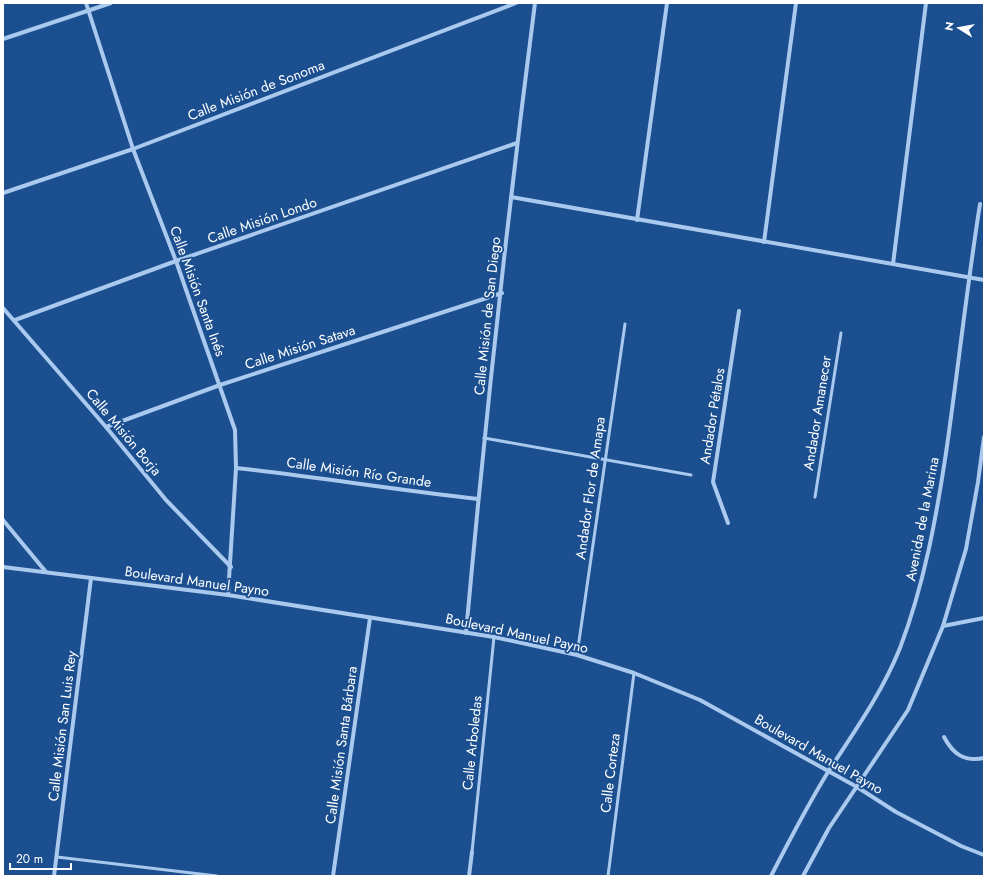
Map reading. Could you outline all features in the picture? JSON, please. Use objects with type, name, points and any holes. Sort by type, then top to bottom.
[{"type":"street","name":"Calle Misión Santa Inés","points":[[86,3],[133,149],[176,261],[235,430],[236,468],[231,567],[228,595]]},
{"type":"street","points":[[3,39],[111,3]]},
{"type":"street","name":"Calle Misión de Sonoma","points":[[3,193],[133,149],[516,3]]},
{"type":"street","name":"Calle Misión de San Diego","points":[[466,633],[484,438],[502,293],[517,143],[535,3]]},
{"type":"street","points":[[638,220],[667,3]]},
{"type":"street","points":[[764,242],[796,3]]},
{"type":"street","points":[[893,264],[926,3]]},
{"type":"street","name":"Calle Misión Londo","points":[[15,320],[176,261],[517,143]]},
{"type":"street","points":[[511,198],[984,280]]},
{"type":"street","name":"Avenida de la Marina","points":[[771,876],[807,805],[869,711],[899,649],[922,580],[937,510],[963,328],[968,277],[980,204]]},
{"type":"street","name":"Calle Misión Satava","points":[[106,427],[220,384],[502,293]]},
{"type":"street","name":"Calle Misión Borja","points":[[3,308],[15,320],[106,427],[166,500],[231,567]]},
{"type":"street","name":"Andador Pétalos","points":[[728,522],[713,482],[739,311]]},
{"type":"street","points":[[803,876],[829,828],[908,710],[943,626],[966,549],[978,482],[984,437]]},
{"type":"street","name":"Calle Misión Río Grande","points":[[236,468],[478,499]]},
{"type":"street","points":[[978,482],[984,482]]},
{"type":"street","points":[[3,520],[46,572]]},
{"type":"street","name":"Boulevard Manuel Payno","points":[[3,567],[228,595],[494,637],[577,655],[634,673],[700,700],[857,786],[896,812],[961,846],[984,856]]},
{"type":"street","name":"Calle Misión San Luis Rey","points":[[54,876],[90,578]]},
{"type":"street","name":"Calle Misión Santa Bárbara","points":[[333,876],[370,618]]},
{"type":"street","points":[[943,626],[984,618]]},
{"type":"street","points":[[944,737],[951,750],[964,757],[974,760],[984,758]]},
{"type":"street","points":[[469,876],[472,852]]},
{"type":"lane","name":"Andador Flor de Amapa","points":[[577,655],[625,324]]},
{"type":"lane","name":"Andador Amanecer","points":[[815,497],[841,333]]},
{"type":"lane","points":[[484,438],[691,475]]},
{"type":"lane","name":"Calle Arboledas","points":[[472,852],[494,637]]},
{"type":"lane","name":"Calle Corteza","points":[[608,876],[634,673]]},
{"type":"lane","points":[[56,857],[217,876]]}]
